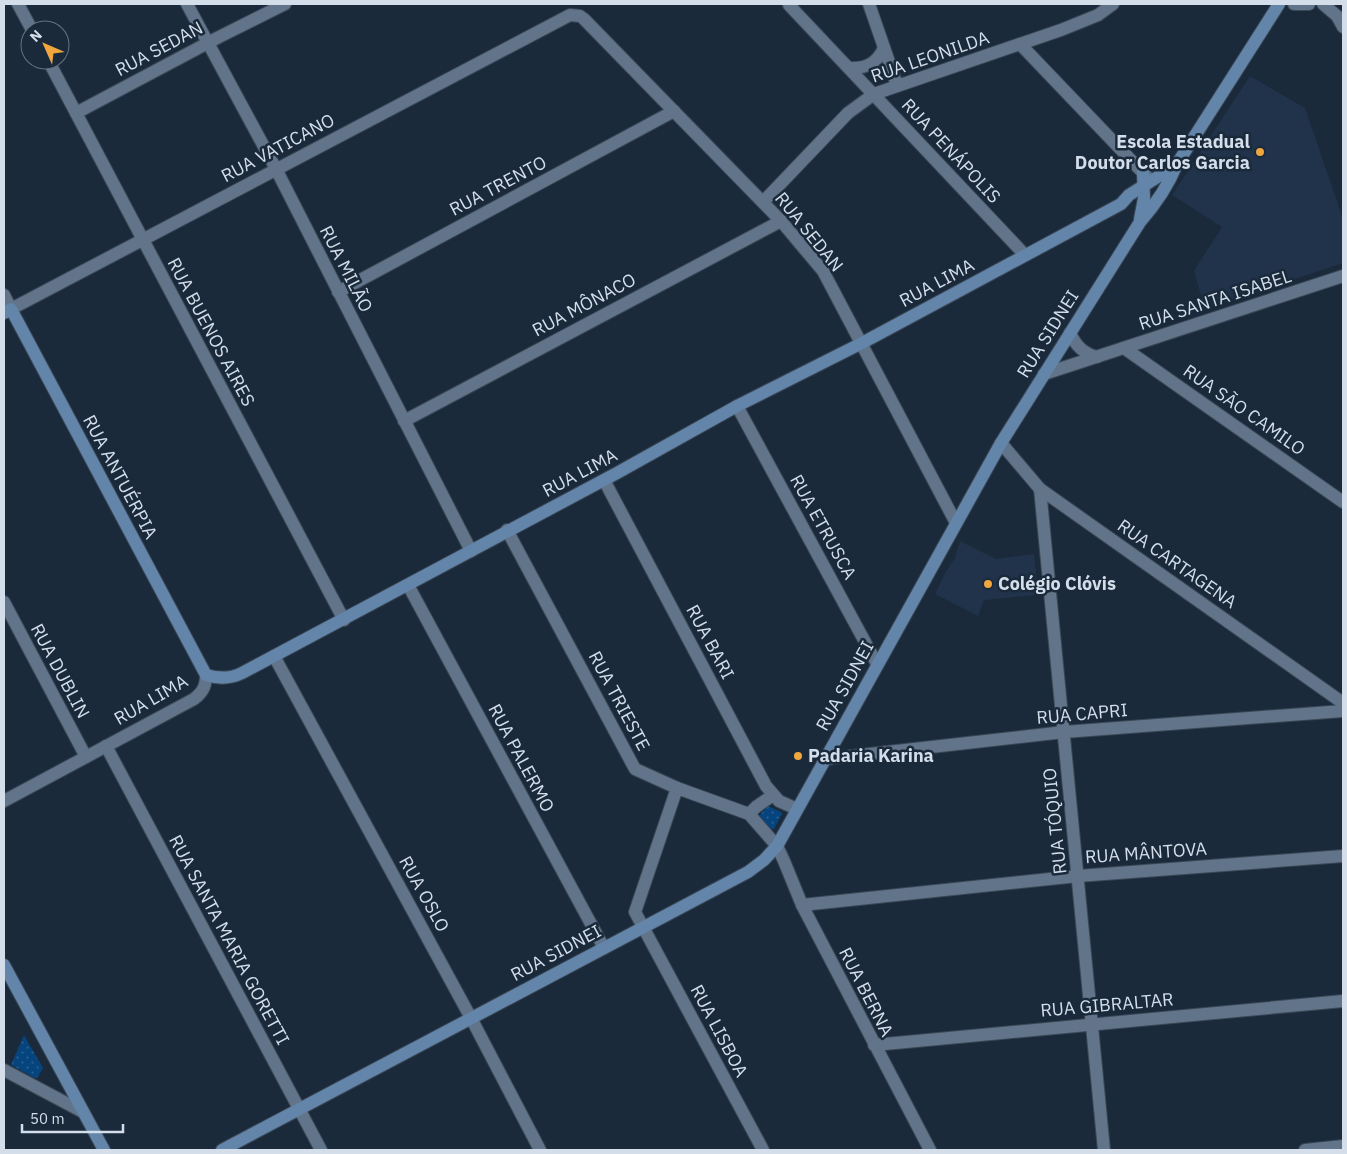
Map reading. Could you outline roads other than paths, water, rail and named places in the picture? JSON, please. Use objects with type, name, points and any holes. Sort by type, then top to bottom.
[{"type":"main road","name":"RUA SIDNEI","points":[[222,1150],[748,872],[764,860],[777,846],[1001,443],[1279,4]]},
{"type":"main road","name":"RUA LIMA","points":[[206,675],[221,678],[236,676],[344,620],[737,406],[862,343],[1121,204],[1147,180],[1177,164]]},
{"type":"main road","points":[[1140,222],[1147,180]]},
{"type":"main road","points":[[1121,204],[1126,204],[1134,210],[1140,222]]},
{"type":"main road","name":"RUA ANTUÉRPIA","points":[[7,311],[206,675]]},
{"type":"main road","points":[[4,965],[104,1150]]},
{"type":"street","points":[[18,4],[27,20]]},
{"type":"street","name":"RUA MILÃO","points":[[187,4],[276,169],[471,551]]},
{"type":"street","name":"RUA SEDAN","points":[[76,113],[285,4]]},
{"type":"street","points":[[869,4],[897,85]]},
{"type":"street","name":"RUA LEONILDA","points":[[763,202],[848,114],[874,94],[1090,19],[1113,4]]},
{"type":"street","points":[[1294,4],[1309,4]]},
{"type":"street","points":[[1323,4],[1337,16],[1343,27]]},
{"type":"street","name":"RUA PENÁPOLIS","points":[[789,5],[1025,255]]},
{"type":"street","name":"RUA SEDAN","points":[[570,15],[580,16],[584,19],[781,220],[822,271],[862,343],[956,523]]},
{"type":"street","name":"RUA VATICANO","points":[[7,311],[570,15]]},
{"type":"street","points":[[1020,44],[1147,180]]},
{"type":"street","points":[[849,68],[867,67],[880,56],[884,48]]},
{"type":"street","name":"RUA BUENOS AIRES","points":[[53,70],[344,620]]},
{"type":"street","name":"RUA TRENTO","points":[[338,292],[674,111]]},
{"type":"street","name":"RUA MÔNACO","points":[[404,421],[781,220]]},
{"type":"street","name":"RUA SANTA ISABEL","points":[[1044,374],[1343,276]]},
{"type":"street","name":"RUA ANTUÉRPIA","points":[[4,295],[7,311]]},
{"type":"street","points":[[1070,333],[1073,340],[1084,352],[1097,357]]},
{"type":"street","name":"RUA SÃO CAMILO","points":[[1124,348],[1343,502]]},
{"type":"street","name":"RUA ETRUSCA","points":[[737,406],[878,664]]},
{"type":"street","name":"RUA CARTAGENA","points":[[1001,443],[1040,489],[1343,703]]},
{"type":"street","name":"RUA BARI","points":[[604,480],[766,786],[784,804],[796,809]]},
{"type":"street","name":"RUA TÓQUIO","points":[[1040,489],[1104,1150]]},
{"type":"street","name":"RUA TRIESTE","points":[[507,530],[635,769],[677,788],[750,814]]},
{"type":"street","name":"RUA PALERMO","points":[[408,585],[604,948]]},
{"type":"street","name":"RUA DUBLIN","points":[[4,602],[86,757]]},
{"type":"street","name":"RUA OSLO","points":[[274,656],[471,1018],[540,1150]]},
{"type":"street","name":"RUA LIMA","points":[[4,800],[194,699],[204,689],[206,675]]},
{"type":"street","name":"RUA CAPRI","points":[[825,759],[1064,732],[1343,711]]},
{"type":"street","name":"RUA SANTA MARIA GORETTI","points":[[106,746],[321,1150]]},
{"type":"street","name":"RUA LISBOA","points":[[677,788],[635,912],[763,1150]]},
{"type":"street","points":[[773,795],[756,806],[750,814],[777,846]]},
{"type":"street","name":"RUA BERNA","points":[[777,846],[802,905],[930,1150]]},
{"type":"street","name":"RUA MÂNTOVA","points":[[802,905],[1078,876],[1343,856]]},
{"type":"street","name":"RUA GIBRALTAR","points":[[874,1046],[1343,1001]]},
{"type":"street","points":[[4,1070],[83,1112]]},
{"type":"street","points":[[1305,1150],[1343,1146]]},
{"type":"place","name":"Escola Estadual Doutor Carlos Garcia","points":[[1260,152]]},
{"type":"place","name":"Colégio Clóvis","points":[[988,584]]},
{"type":"place","name":"Padaria Karina","points":[[798,756]]}]
